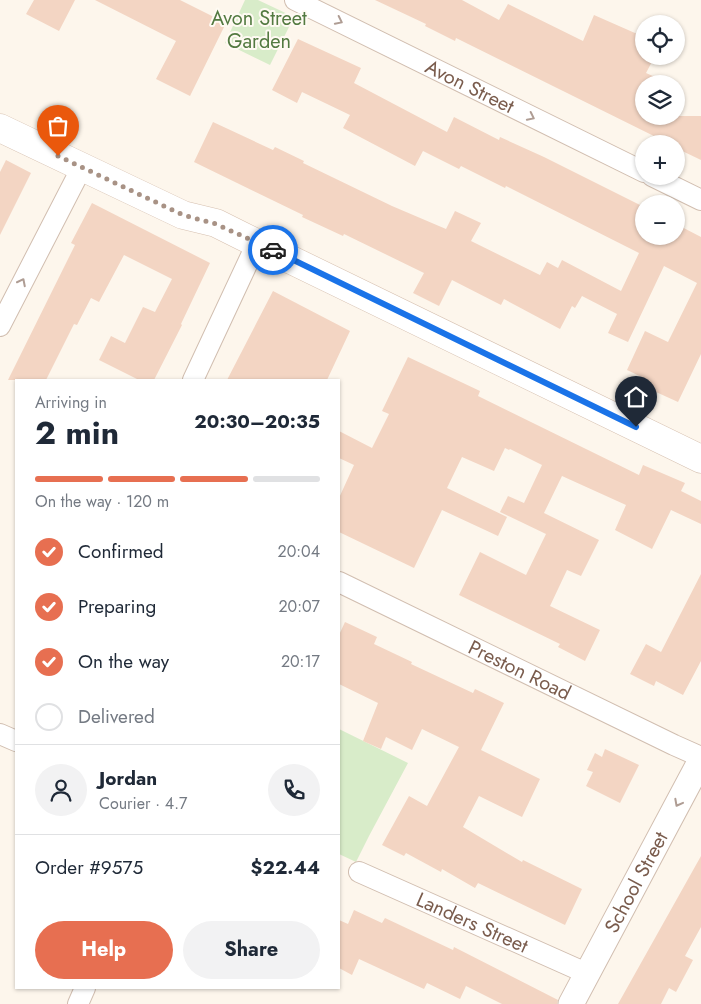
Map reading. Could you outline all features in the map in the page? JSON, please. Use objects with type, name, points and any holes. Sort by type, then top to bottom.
[{"type":"main road","points":[[0,128],[183,215],[216,224],[257,243],[701,459]]},
{"type":"street","name":"Avon Street","points":[[295,0],[635,168]]},
{"type":"street","points":[[0,326],[82,167]]},
{"type":"street","points":[[670,185],[701,200]]},
{"type":"street","points":[[193,379],[257,243]]},
{"type":"street","name":"Preston Road","points":[[340,582],[701,758]]},
{"type":"street","points":[[0,734],[15,741]]},
{"type":"street","name":"School Street","points":[[571,1004],[701,758]]},
{"type":"street","name":"Landers Street","points":[[359,872],[586,973]]},
{"type":"street","points":[[78,1004],[85,989]]},
{"type":"green space","name":"Avon Street Garden","points":[[245,0],[258,0],[294,17],[270,65],[225,43]]},
{"type":"green space","points":[[340,729],[408,763],[356,862],[340,854]]},
{"type":"building","points":[[34,0],[75,0],[59,31],[26,14]]},
{"type":"building","points":[[95,0],[180,0],[226,23],[190,96],[156,79],[176,41]]},
{"type":"building","points":[[375,0],[462,0],[499,20],[508,4],[583,41],[594,15],[635,33],[635,65],[650,65],[646,73],[650,75],[635,75],[635,125],[685,125],[685,116],[701,116],[701,160],[685,152],[685,135],[652,135],[456,38],[455,41],[425,26],[426,24]]},
{"type":"building","points":[[298,39],[361,68],[354,83],[447,132],[454,117],[499,140],[500,137],[544,157],[635,202],[635,245],[685,245],[685,229],[701,237],[701,354],[678,402],[645,387],[648,380],[627,370],[645,331],[668,342],[697,283],[664,266],[628,342],[608,333],[617,314],[582,296],[575,308],[572,306],[560,329],[504,299],[501,305],[452,280],[439,306],[413,293],[424,273],[344,234],[343,236],[302,217],[303,215],[194,162],[213,122],[273,150],[275,147],[304,161],[303,163],[392,206],[446,229],[455,211],[481,223],[471,241],[540,275],[547,262],[558,268],[562,260],[621,291],[639,253],[506,186],[505,188],[461,166],[459,169],[423,151],[415,166],[343,128],[350,115],[302,92],[297,103],[272,90]]},
{"type":"building","points":[[6,160],[31,173],[0,235],[0,172]]},
{"type":"building","points":[[92,203],[210,263],[155,379],[137,379],[99,360],[111,336],[125,343],[143,307],[155,312],[172,279],[124,255],[99,302],[91,298],[77,325],[74,324],[46,379],[8,380],[75,245],[71,243]]},
{"type":"building","points":[[273,291],[350,331],[327,379],[228,379]]},
{"type":"building","points":[[408,357],[480,391],[478,396],[639,475],[643,465],[685,483],[681,491],[701,501],[701,524],[671,510],[652,549],[615,530],[626,505],[562,476],[544,513],[599,540],[581,576],[567,570],[550,606],[600,630],[585,661],[558,647],[560,644],[459,595],[480,552],[526,575],[546,534],[500,512],[508,496],[524,503],[542,465],[505,448],[494,471],[462,457],[447,488],[507,517],[498,536],[442,510],[414,568],[340,532],[340,496],[354,465],[340,458],[340,432],[372,448],[389,414],[382,411]]},
{"type":"building","points":[[701,574],[701,661],[683,695],[656,681],[654,686],[630,674],[646,644],[661,652]]},
{"type":"building","points":[[345,622],[377,637],[374,644],[412,662],[411,664],[473,693],[475,689],[504,703],[481,750],[540,779],[522,817],[479,796],[463,827],[522,862],[523,860],[582,889],[565,925],[478,883],[475,888],[442,869],[441,872],[406,853],[404,856],[382,845],[409,796],[427,806],[459,747],[422,729],[412,750],[386,737],[381,749],[363,741],[378,703],[340,684],[340,633]]},
{"type":"building","points":[[605,749],[639,765],[620,803],[586,786],[593,772],[587,770],[595,753],[602,757]]},
{"type":"building","points":[[701,856],[701,927],[685,956],[693,960],[676,992],[669,988],[661,1004],[618,1004]]},
{"type":"building","points":[[354,910],[382,923],[385,918],[453,950],[454,947],[558,1000],[557,1004],[502,1004],[466,986],[460,999],[427,983],[424,989],[359,959],[352,975],[340,969],[340,920],[348,924]]},
{"type":"way so far","points":[[58,156],[183,215],[216,224],[273,250]]},
{"type":"route","points":[[273,250],[636,427]]}]
